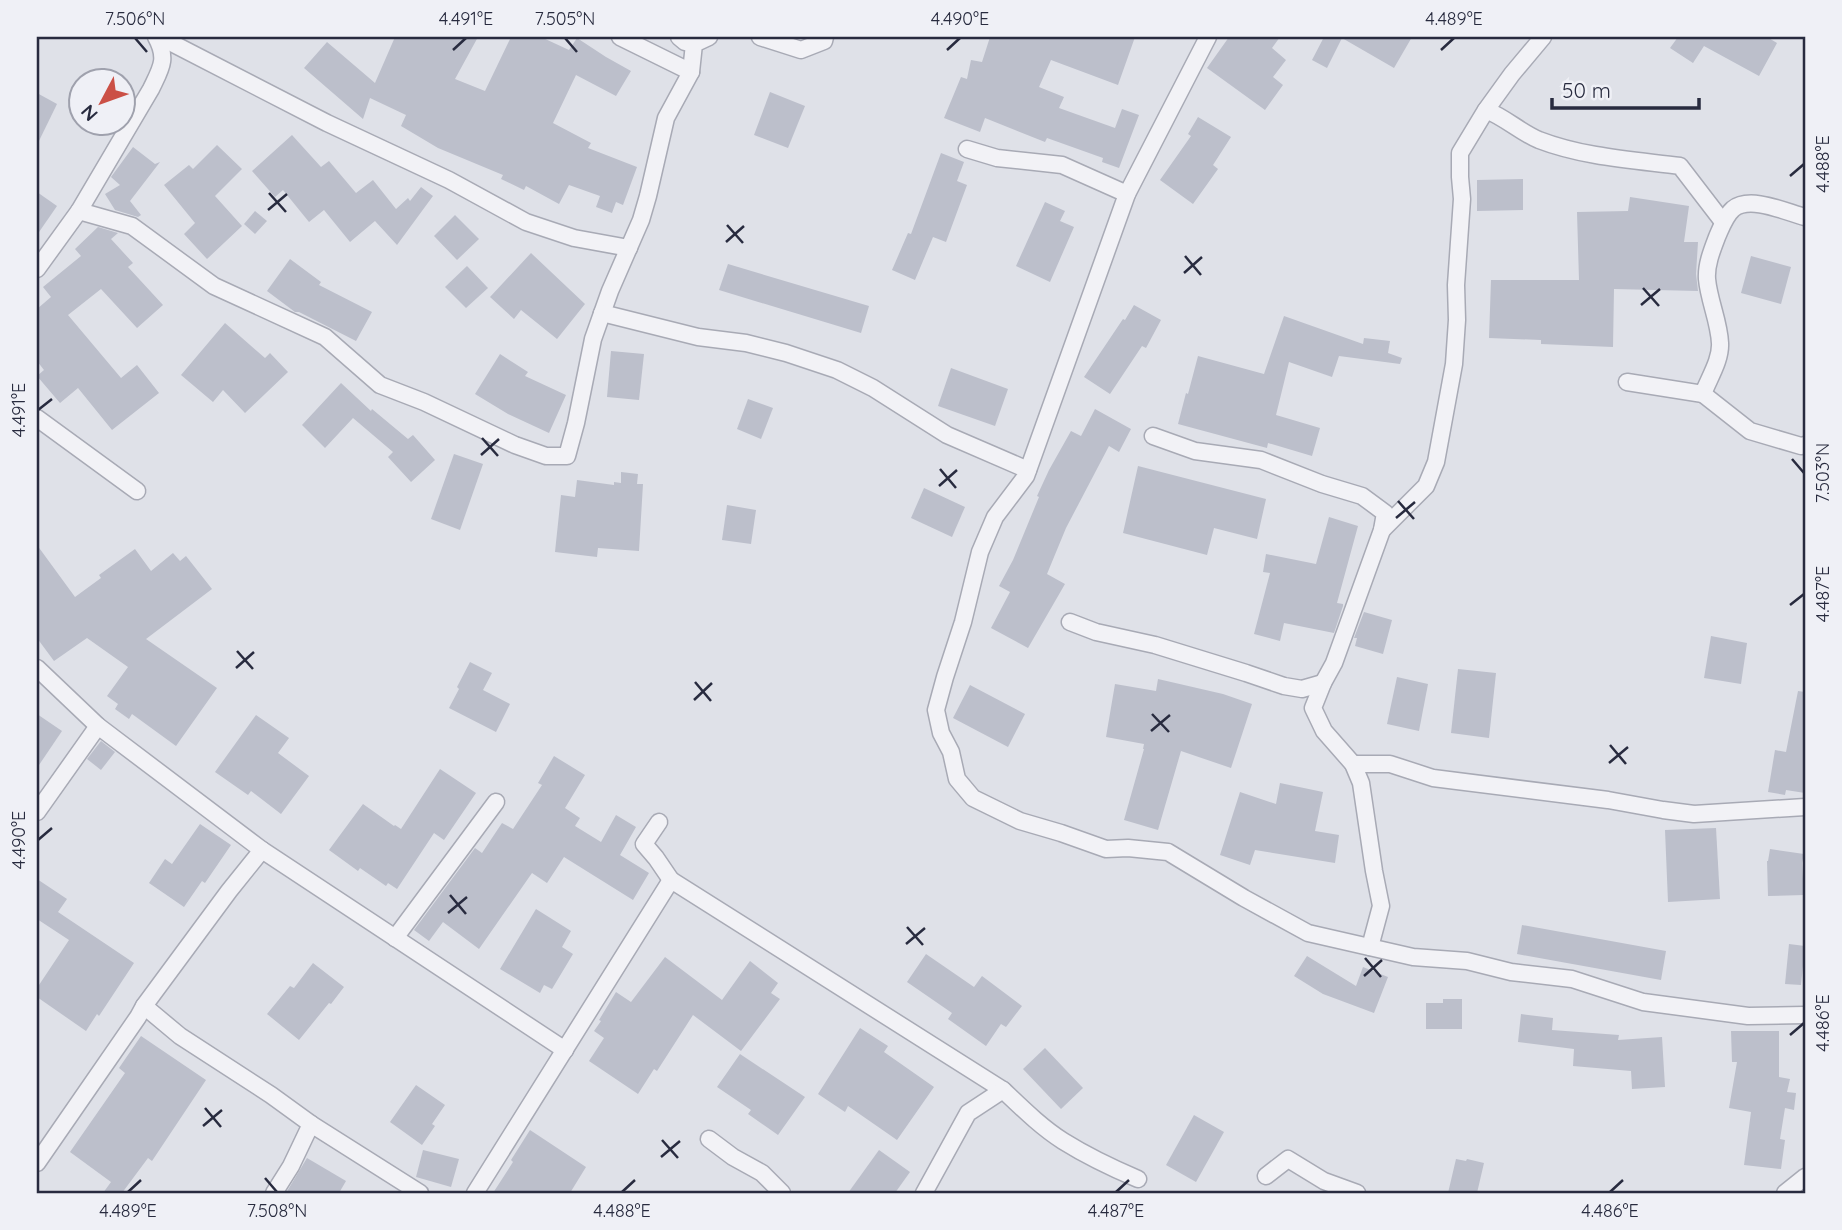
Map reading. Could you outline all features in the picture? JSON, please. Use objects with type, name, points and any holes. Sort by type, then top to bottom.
[{"type":"street","points":[[37,268],[79,211],[161,68],[164,51],[158,37]]},
{"type":"street","points":[[158,37],[327,123],[449,180],[526,222],[574,238],[629,248]]},
{"type":"street","points":[[620,37],[691,72]]},
{"type":"street","points":[[79,211],[132,226],[214,286],[326,337],[380,385],[424,402],[515,445],[546,456],[568,456],[593,339],[648,196],[666,118],[691,72],[702,40],[685,43],[679,37]]},
{"type":"street","points":[[760,37],[801,51],[824,41],[825,37]]},
{"type":"street","points":[[1208,37],[1127,194],[1026,476],[995,517],[980,552],[963,622],[936,710],[941,733],[951,752],[957,779],[973,798],[1020,821],[1061,832],[1106,849],[1168,852],[1308,933],[1413,957],[1466,961],[1511,972],[1572,979],[1643,1002],[1748,1016],[1805,1015]]},
{"type":"street","points":[[1382,530],[1426,486],[1436,462],[1454,364],[1462,199],[1460,153],[1486,110],[1543,37]]},
{"type":"street","points":[[1486,110],[1540,140],[1606,156],[1680,166],[1723,222]]},
{"type":"street","points":[[967,149],[997,158],[1062,165],[1127,194]]},
{"type":"street","points":[[1703,394],[1718,358],[1720,344],[1707,279],[1712,253],[1723,222],[1739,205],[1755,203],[1805,217]]},
{"type":"street","points":[[602,313],[698,337],[746,343],[837,370],[873,387],[947,435],[1028,470]]},
{"type":"street","points":[[1627,382],[1703,394],[1750,431],[1805,445]]},
{"type":"street","points":[[37,418],[137,491]]},
{"type":"street","points":[[1153,436],[1195,451],[1261,460],[1322,484],[1364,489],[1385,513],[1382,530],[1334,663],[1313,708]]},
{"type":"street","points":[[1070,622],[1096,632],[1156,645],[1284,686],[1302,689],[1323,683]]},
{"type":"street","points":[[37,668],[98,726],[262,850],[565,1050]]},
{"type":"street","points":[[1302,689],[1313,700],[1313,708],[1324,731],[1353,764],[1361,783],[1381,906],[1370,947]]},
{"type":"street","points":[[37,812],[98,726]]},
{"type":"street","points":[[1353,764],[1390,764],[1433,778],[1608,800],[1694,814],[1805,807]]},
{"type":"street","points":[[395,938],[496,802]]},
{"type":"street","points":[[659,822],[644,844],[671,880],[1003,1090],[1061,1140],[1101,1163],[1138,1179]]},
{"type":"street","points":[[38,1158],[144,1006],[262,850]]},
{"type":"street","points":[[475,1193],[671,880]]},
{"type":"street","points":[[144,1006],[180,1036],[420,1193]]},
{"type":"street","points":[[924,1193],[968,1113],[1003,1090]]},
{"type":"street","points":[[274,1193],[312,1124]]},
{"type":"street","points":[[709,1139],[762,1174],[782,1193]]},
{"type":"street","points":[[1266,1176],[1288,1159],[1324,1181],[1357,1193]]},
{"type":"street","points":[[1785,1193],[1805,1177]]},
{"type":"building","points":[[395,37],[478,37],[455,79],[485,91],[511,37],[541,37],[569,50],[577,38],[631,71],[616,96],[576,75],[553,123],[591,143],[588,148],[637,167],[623,205],[616,202],[612,213],[596,207],[600,196],[569,185],[559,204],[526,186],[524,190],[501,179],[503,175],[438,148],[401,126],[406,115],[370,98],[363,119],[304,68],[327,42],[375,83]]},
{"type":"building","points":[[990,37],[1135,37],[1118,85],[1051,60],[1039,87],[1064,97],[1059,108],[1115,128],[1122,109],[1139,115],[1119,168],[1102,162],[1103,158],[1047,138],[1045,142],[985,118],[980,132],[944,118],[961,77],[967,79],[971,60],[982,62]]},
{"type":"building","points":[[1229,37],[1280,37],[1272,48],[1286,60],[1273,77],[1283,85],[1265,110],[1207,68]]},
{"type":"building","points":[[1324,37],[1412,37],[1394,68],[1342,38],[1327,68],[1312,60]]},
{"type":"building","points":[[1678,37],[1767,37],[1777,43],[1759,76],[1704,46],[1693,63],[1670,48]]},
{"type":"building","points":[[770,92],[805,106],[788,148],[754,135]]},
{"type":"building","points":[[37,93],[57,104],[37,145]]},
{"type":"building","points":[[1198,117],[1231,137],[1213,165],[1218,169],[1193,204],[1160,180],[1191,136],[1188,134]]},
{"type":"building","points":[[292,135],[321,167],[329,161],[356,193],[373,180],[396,209],[408,198],[410,201],[421,187],[433,196],[397,245],[375,221],[350,242],[324,210],[309,222],[283,190],[275,197],[252,171]]},
{"type":"building","points":[[217,145],[242,169],[215,196],[242,226],[207,259],[184,234],[195,223],[164,185],[189,165],[193,169]]},
{"type":"building","points":[[133,147],[155,164],[160,162],[130,201],[141,215],[138,217],[115,210],[105,194],[120,185],[111,177]]},
{"type":"building","points":[[941,153],[964,162],[957,181],[967,185],[946,242],[933,237],[915,280],[892,270],[908,233],[911,234]]},
{"type":"building","points":[[1523,179],[1523,210],[1477,211],[1477,180]]},
{"type":"building","points":[[37,192],[57,206],[37,235]]},
{"type":"building","points":[[1630,197],[1689,206],[1684,242],[1698,242],[1698,291],[1614,289],[1613,347],[1541,344],[1541,340],[1489,338],[1491,280],[1579,280],[1577,212],[1628,211]]},
{"type":"building","points":[[1045,202],[1065,211],[1060,221],[1074,227],[1050,282],[1016,266]]},
{"type":"building","points":[[255,211],[267,221],[255,234],[244,224]]},
{"type":"building","points":[[455,215],[479,239],[457,260],[434,236]]},
{"type":"building","points":[[98,227],[118,233],[111,239],[133,263],[128,267],[163,305],[137,328],[101,289],[68,315],[121,378],[137,365],[159,393],[112,430],[78,388],[60,403],[37,376],[44,370],[37,361],[37,309],[51,297],[43,287],[81,256],[75,249]]},
{"type":"building","points":[[531,253],[585,304],[557,339],[521,310],[514,319],[490,297]]},
{"type":"building","points":[[1751,256],[1791,267],[1781,304],[1741,293]]},
{"type":"building","points":[[290,259],[321,282],[319,285],[372,312],[356,341],[295,312],[267,291]]},
{"type":"building","points":[[728,264],[869,306],[861,333],[719,290]]},
{"type":"building","points":[[467,266],[488,288],[466,308],[445,287]]},
{"type":"building","points":[[1134,305],[1161,320],[1146,348],[1142,346],[1110,394],[1084,377]]},
{"type":"building","points":[[1284,316],[1363,344],[1364,338],[1390,341],[1388,353],[1402,358],[1400,364],[1339,356],[1332,377],[1289,362],[1276,415],[1320,428],[1312,456],[1268,443],[1267,448],[1178,424],[1198,356],[1264,374]]},
{"type":"building","points":[[225,323],[265,358],[270,353],[288,372],[245,413],[223,390],[213,402],[181,375]]},
{"type":"building","points":[[611,351],[644,354],[639,400],[607,397]]},
{"type":"building","points":[[500,354],[528,372],[525,376],[566,395],[549,433],[508,414],[475,394]]},
{"type":"building","points":[[951,368],[1008,389],[995,426],[938,406]]},
{"type":"building","points":[[341,383],[371,411],[372,409],[408,439],[413,435],[435,460],[411,482],[388,457],[393,452],[353,418],[325,448],[302,425]]},
{"type":"building","points":[[748,399],[773,408],[761,439],[737,429]]},
{"type":"building","points":[[1095,409],[1131,429],[1119,452],[1109,446],[1066,528],[1047,574],[1065,584],[1028,648],[991,628],[1010,592],[999,586],[1013,560],[1049,470],[1071,431],[1081,436]]},
{"type":"building","points":[[454,454],[483,464],[460,530],[431,519]]},
{"type":"building","points":[[1138,466],[1266,499],[1257,539],[1214,528],[1207,555],[1123,533]]},
{"type":"building","points":[[621,472],[638,474],[637,484],[643,484],[639,551],[598,548],[597,557],[555,552],[561,495],[575,497],[577,480],[614,485],[614,482],[621,483]]},
{"type":"building","points":[[924,488],[965,507],[952,537],[911,518]]},
{"type":"building","points":[[727,505],[756,510],[751,544],[722,540]]},
{"type":"building","points":[[1329,517],[1358,526],[1337,603],[1343,606],[1334,633],[1284,623],[1280,641],[1254,634],[1270,573],[1263,572],[1266,554],[1316,564]]},
{"type":"building","points":[[37,545],[75,597],[101,578],[99,575],[135,549],[151,571],[173,553],[180,561],[186,556],[212,589],[146,639],[217,688],[176,746],[132,714],[129,719],[115,709],[118,704],[107,696],[128,667],[87,638],[54,661],[37,638]]},
{"type":"building","points":[[1364,612],[1392,620],[1383,654],[1355,646],[1357,638],[1354,638]]},
{"type":"building","points":[[1711,636],[1747,643],[1741,684],[1704,678]]},
{"type":"building","points":[[470,662],[492,673],[483,690],[510,704],[496,732],[449,708]]},
{"type":"building","points":[[1458,669],[1496,673],[1489,738],[1451,733]]},
{"type":"building","points":[[1397,677],[1428,684],[1419,731],[1387,724]]},
{"type":"building","points":[[1158,679],[1223,694],[1252,704],[1231,768],[1181,751],[1158,830],[1124,820],[1144,744],[1106,737],[1115,684],[1156,691]]},
{"type":"building","points":[[970,685],[1025,714],[1008,747],[953,718]]},
{"type":"building","points":[[1798,691],[1805,692],[1805,793],[1786,790],[1785,795],[1768,792],[1775,750],[1786,752]]},
{"type":"building","points":[[37,714],[62,731],[37,768]]},
{"type":"building","points":[[256,715],[289,738],[278,753],[309,776],[281,814],[251,791],[248,795],[215,772]]},
{"type":"building","points":[[101,741],[115,752],[101,770],[87,759]]},
{"type":"building","points":[[554,756],[585,775],[565,808],[580,818],[575,826],[601,842],[616,815],[636,827],[620,855],[649,873],[633,900],[564,857],[547,883],[532,873],[479,949],[443,922],[429,941],[414,930],[475,848],[482,853],[502,823],[513,829],[542,785],[538,783]]},
{"type":"building","points":[[440,769],[476,793],[444,840],[434,833],[397,889],[388,883],[386,886],[360,868],[358,871],[329,850],[363,804],[401,829]]},
{"type":"building","points":[[1280,783],[1323,792],[1315,831],[1339,835],[1335,863],[1255,850],[1250,865],[1220,855],[1240,792],[1276,804]]},
{"type":"building","points":[[200,824],[231,845],[205,883],[202,881],[184,907],[149,883],[165,859],[172,864]]},
{"type":"building","points":[[1716,828],[1720,899],[1668,902],[1665,830]]},
{"type":"building","points":[[1770,849],[1804,854],[1804,895],[1768,896],[1767,861]]},
{"type":"building","points":[[37,879],[67,899],[58,912],[134,963],[86,1031],[37,997],[37,988],[69,940],[37,919]]},
{"type":"building","points":[[536,909],[571,931],[562,947],[573,954],[552,989],[544,985],[540,993],[500,969]]},
{"type":"building","points":[[1522,925],[1666,951],[1661,980],[1517,954]]},
{"type":"building","points":[[1789,944],[1805,946],[1801,985],[1785,984]]},
{"type":"building","points":[[926,954],[974,987],[982,976],[1022,1006],[1006,1027],[1001,1024],[986,1046],[948,1019],[952,1013],[907,982]]},
{"type":"building","points":[[1307,956],[1356,986],[1363,967],[1388,977],[1374,1013],[1323,994],[1294,976]]},
{"type":"building","points":[[665,957],[722,1000],[750,961],[778,983],[771,993],[780,999],[741,1051],[693,1015],[657,1071],[654,1069],[638,1094],[589,1061],[604,1038],[594,1031],[616,992],[631,1002]]},
{"type":"building","points":[[313,963],[344,987],[299,1040],[267,1014],[290,986],[294,988]]},
{"type":"building","points":[[1443,999],[1462,999],[1462,1029],[1426,1029],[1426,1003],[1443,1003]]},
{"type":"building","points":[[1521,1014],[1553,1018],[1552,1030],[1619,1035],[1618,1040],[1662,1037],[1665,1087],[1632,1089],[1631,1071],[1573,1066],[1574,1049],[1518,1042]]},
{"type":"building","points":[[860,1028],[888,1046],[884,1052],[934,1087],[897,1140],[848,1106],[845,1112],[818,1094]]},
{"type":"building","points":[[1731,1031],[1779,1031],[1779,1077],[1790,1079],[1787,1092],[1796,1093],[1794,1110],[1785,1108],[1780,1139],[1785,1140],[1781,1169],[1744,1165],[1751,1112],[1729,1108],[1737,1062],[1732,1062]]},
{"type":"building","points":[[141,1036],[206,1080],[152,1161],[148,1158],[122,1193],[103,1193],[111,1182],[70,1152],[125,1073],[119,1068]]},
{"type":"building","points":[[1045,1048],[1083,1088],[1061,1109],[1023,1069]]},
{"type":"building","points":[[740,1054],[805,1097],[778,1135],[748,1114],[751,1110],[717,1087]]},
{"type":"building","points":[[416,1085],[445,1105],[422,1145],[390,1122]]},
{"type":"building","points":[[1194,1115],[1224,1132],[1196,1182],[1166,1165]]},
{"type":"building","points":[[530,1130],[586,1167],[570,1193],[493,1193]]},
{"type":"building","points":[[423,1150],[459,1159],[451,1187],[416,1177]]},
{"type":"building","points":[[879,1150],[910,1172],[895,1193],[848,1193]]},
{"type":"building","points":[[307,1158],[346,1181],[339,1193],[286,1193]]},
{"type":"building","points":[[1456,1159],[1484,1163],[1477,1193],[1448,1193]]}]
